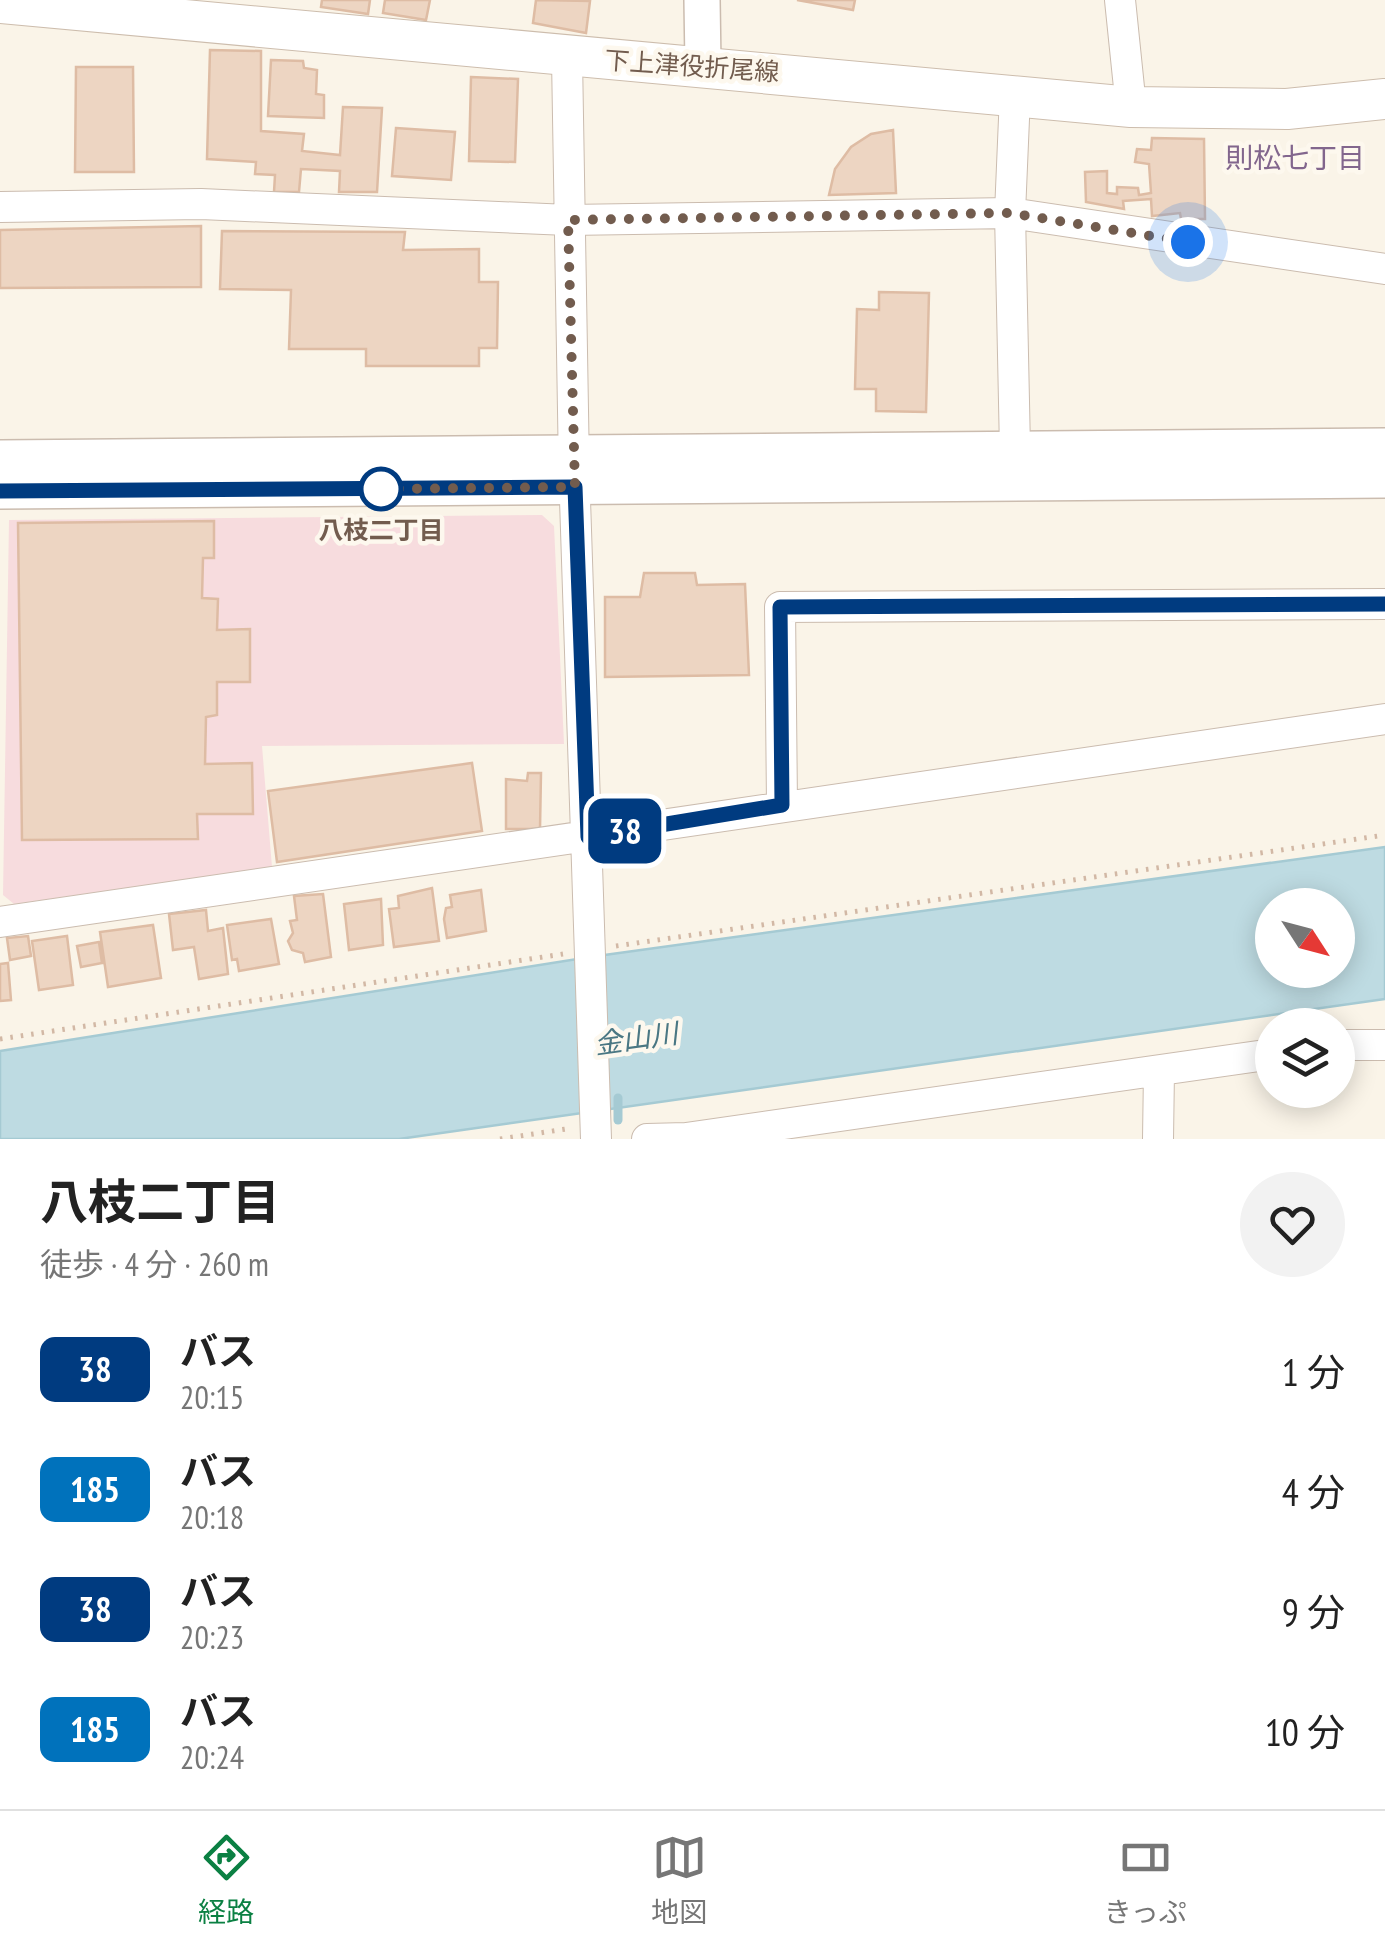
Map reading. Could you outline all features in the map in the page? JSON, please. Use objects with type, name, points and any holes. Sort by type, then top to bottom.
[{"type":"main road","name":"下上津役折尾線","points":[[0,3],[253,12],[566,58],[704,64],[1131,107],[1287,109],[1385,98]]},
{"type":"street","points":[[702,0],[704,64]]},
{"type":"street","points":[[1120,0],[1131,107]]},
{"type":"street","points":[[566,58],[574,469],[594,950],[590,1130]]},
{"type":"street","points":[[1015,95],[1010,213],[1016,448]]},
{"type":"street","points":[[0,206],[201,204],[568,220],[1010,213],[1385,270]]},
{"type":"street","points":[[0,491],[1016,448],[1385,446]]},
{"type":"street","points":[[0,458],[1385,480]]},
{"type":"street","points":[[782,805],[780,607],[1385,604]]},
{"type":"street","points":[[0,922],[1385,719]]},
{"type":"street","points":[[1355,1045],[1385,1045]]},
{"type":"street","points":[[647,1139],[686,1138],[1255,1057]]},
{"type":"street","points":[[1158,1139],[1159,1071]]},
{"type":"path","points":[[0,1039],[1385,835]]},
{"type":"path","points":[[500,1139],[590,1130]]},
{"type":"shaded area","points":[[542,515],[554,526],[564,744],[262,746],[272,867],[14,904],[3,895],[9,520]]},
{"type":"water","name":"金山川","points":[[1385,847],[1385,999],[1322,1008],[1255,1008],[1255,1017],[399,1139],[0,1139],[0,1051],[590,957]]},
{"type":"building","points":[[322,0],[370,0],[368,14],[321,7]]},
{"type":"building","points":[[385,0],[430,0],[426,20],[383,13]]},
{"type":"building","points":[[536,0],[590,1],[586,33],[533,23]]},
{"type":"building","points":[[797,0],[855,0],[853,10]]},
{"type":"building","points":[[210,50],[261,51],[261,131],[304,134],[302,151],[340,155],[343,107],[382,108],[377,192],[339,192],[340,171],[301,169],[299,192],[274,192],[275,175],[255,174],[256,162],[207,159]]},
{"type":"building","points":[[271,60],[303,61],[304,68],[317,70],[316,94],[324,95],[324,118],[268,116]]},
{"type":"building","points":[[76,67],[133,67],[134,172],[75,172]]},
{"type":"building","points":[[471,77],[518,79],[515,162],[469,161]]},
{"type":"building","points":[[396,128],[455,132],[451,180],[392,176]]},
{"type":"building","points":[[893,130],[896,193],[829,195],[835,169],[851,147],[871,134]]},
{"type":"building","points":[[1152,138],[1204,139],[1205,219],[1181,219],[1180,213],[1152,216],[1151,199],[1123,201],[1124,209],[1086,202],[1085,172],[1107,171],[1107,193],[1117,194],[1117,187],[1138,188],[1139,195],[1151,193],[1149,164],[1135,162],[1137,149],[1151,150]]},
{"type":"building","points":[[201,226],[201,287],[0,288],[0,230]]},
{"type":"building","points":[[222,231],[405,232],[403,250],[479,249],[479,282],[498,282],[497,348],[479,348],[479,366],[366,366],[366,349],[289,349],[291,290],[220,289]]},
{"type":"building","points":[[879,292],[929,293],[926,412],[876,411],[876,389],[855,389],[857,309],[879,310]]},
{"type":"building","points":[[214,521],[214,558],[203,558],[202,598],[218,599],[217,630],[250,629],[250,682],[217,682],[217,715],[206,717],[205,764],[252,763],[253,814],[197,814],[198,839],[22,840],[18,523]]},
{"type":"building","points":[[644,573],[695,573],[697,585],[745,584],[749,675],[605,677],[605,597],[640,597]]},
{"type":"building","points":[[472,763],[482,831],[277,862],[268,791]]},
{"type":"building","points":[[528,773],[541,773],[540,829],[506,829],[506,779],[527,781]]},
{"type":"building","points":[[432,888],[439,941],[394,947],[389,909],[399,908],[398,896]]},
{"type":"building","points":[[481,890],[486,931],[447,938],[444,919],[446,908],[452,907],[450,895]]},
{"type":"building","points":[[323,894],[331,957],[305,962],[303,953],[292,950],[288,941],[293,933],[290,921],[297,920],[294,896]]},
{"type":"building","points":[[381,899],[383,945],[349,950],[344,904]]},
{"type":"building","points":[[206,910],[208,931],[223,928],[228,974],[199,979],[194,947],[173,950],[169,914]]},
{"type":"building","points":[[271,919],[279,964],[239,971],[237,959],[232,960],[227,925]]},
{"type":"building","points":[[153,925],[161,978],[108,987],[100,932]]},
{"type":"building","points":[[28,936],[31,956],[10,960],[7,938]]},
{"type":"building","points":[[67,936],[73,985],[39,990],[32,941]]},
{"type":"building","points":[[99,942],[102,963],[81,967],[77,946]]},
{"type":"building","points":[[8,963],[11,1000],[0,1001],[0,964]]},
{"type":"waterway","points":[[618,1098],[618,1120]]},
{"type":"bus line","name":"38","points":[[0,491],[575,487],[588,837],[782,805],[780,607],[1385,604]]},
{"type":"place","name":"八枝二丁目","points":[[381,489]]},
{"type":"district","name":"則松七丁目","points":[[1295,157]]},
{"type":"route","points":[[381,489],[575,487],[568,220],[1010,213],[1188,242]]}]
